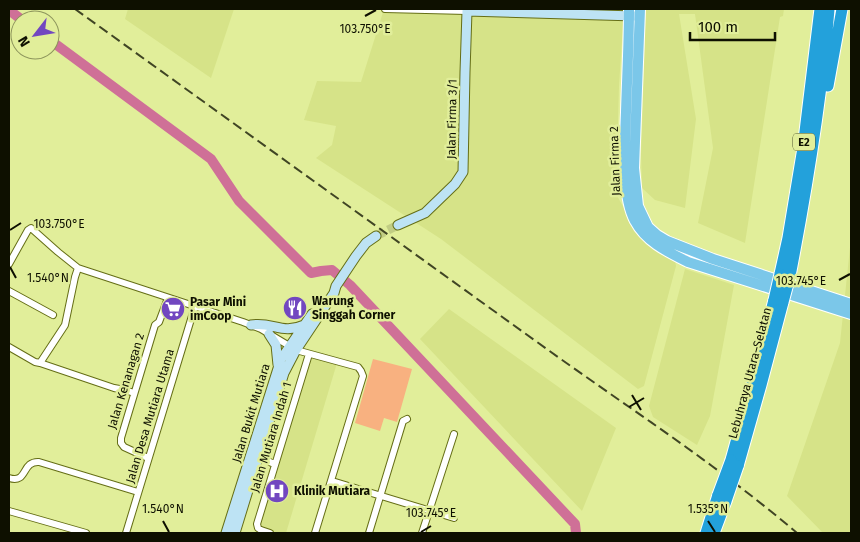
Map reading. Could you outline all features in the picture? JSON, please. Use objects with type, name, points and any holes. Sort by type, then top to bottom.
[{"type":"highway","name":"Lebuhraya Utara–Selatan","points":[[785,275],[788,238],[803,148],[820,9]]},
{"type":"highway","name":"Lebuhraya Utara–Selatan","points":[[706,533],[722,498],[734,463],[754,378],[800,226],[817,114],[829,9]]},
{"type":"highway","points":[[807,176],[815,165],[842,9]]},
{"type":"highway","name":"Lebuhraya Utara–Selatan","points":[[714,533],[722,498]]},
{"type":"main road","name":"Jalan Firma 2","points":[[629,12],[625,137],[626,183],[631,213],[642,231],[652,242],[665,251],[688,262],[851,314]]},
{"type":"main road","name":"Jalan Firma 2","points":[[640,12],[634,168],[638,206],[648,227],[667,242],[851,304]]},
{"type":"street","points":[[384,9],[640,12]]},
{"type":"street","name":"Jalan Firma 3/1","points":[[398,225],[425,213],[456,184],[463,172],[464,86],[468,11]]},
{"type":"street","points":[[9,264],[28,230],[31,228],[78,268],[251,325],[308,354],[358,367],[362,371],[363,376],[315,533]]},
{"type":"street","points":[[293,348],[334,293],[336,286],[366,243],[376,236]]},
{"type":"street","points":[[40,363],[65,325],[78,268]]},
{"type":"street","name":"Jalan Bukit Mutiara","points":[[234,533],[293,348],[304,325],[329,290],[336,286]]},
{"type":"street","points":[[9,291],[53,315]]},
{"type":"street","name":"Jalan Kenanagan 2","points":[[148,458],[124,447],[121,443],[121,438],[155,325],[159,322],[168,298]]},
{"type":"street","name":"Jalan Desa Mutiara Utama","points":[[126,533],[195,306]]},
{"type":"street","points":[[251,325],[260,324],[289,330],[304,325]]},
{"type":"street","points":[[269,334],[276,345],[278,368]]},
{"type":"street","points":[[9,347],[35,362],[134,393]]},
{"type":"street","name":"Jalan Bukit Mutiara","points":[[226,533],[281,359],[293,348]]},
{"type":"street","name":"Jalan Mutiara Indah 1","points":[[270,533],[258,528],[257,524],[271,463],[308,354]]},
{"type":"street","points":[[369,533],[403,421],[406,419]]},
{"type":"street","points":[[422,533],[454,434]]},
{"type":"street","points":[[262,444],[262,454],[271,463]]},
{"type":"street","points":[[9,478],[18,479],[22,476],[28,465],[33,462],[39,462],[138,492]]},
{"type":"street","points":[[253,473],[263,463],[271,463]]},
{"type":"street","points":[[332,481],[454,518]]},
{"type":"street","points":[[9,511],[86,533]]},
{"type":"street","points":[[231,518],[231,526],[234,533]]},
{"type":"shaded area","points":[[128,9],[234,9],[211,78],[125,19]]},
{"type":"shaded area","points":[[384,9],[624,9],[619,86],[616,194],[637,231],[675,260],[676,266],[644,386],[638,389],[441,239],[316,158],[332,145],[336,126],[304,120],[317,81],[361,82]]},
{"type":"shaded area","points":[[646,9],[784,9],[783,16],[780,17],[745,243],[698,223],[713,148],[695,14],[679,14],[696,119],[685,208],[655,200],[642,188],[641,154]]},
{"type":"shaded area","points":[[851,238],[851,533],[823,533],[787,496],[840,343]]},
{"type":"shaded area","points":[[685,269],[734,285],[710,416],[697,445],[653,417],[649,406]]},
{"type":"shaded area","points":[[449,309],[616,428],[582,511],[420,339]]},
{"type":"shaded area","points":[[306,355],[337,363],[286,533],[277,533],[256,527]]},
{"type":"shaded area","points":[[373,359],[412,369],[397,422],[384,418],[380,431],[355,423]]},
{"type":"waterway","points":[[60,47],[211,159],[239,201],[311,273],[332,270],[350,285],[575,524],[576,533]]},
{"type":"tunnel","points":[[376,236],[398,225]]},
{"type":"railway","points":[[75,9],[537,342],[702,458],[797,533]]},
{"type":"place","name":"Warung Singgah Corner","points":[[295,308]]},
{"type":"place","name":"Pasar Mini imCoop","points":[[173,309]]},
{"type":"place","name":"Klinik Mutiara","points":[[277,491]]}]
